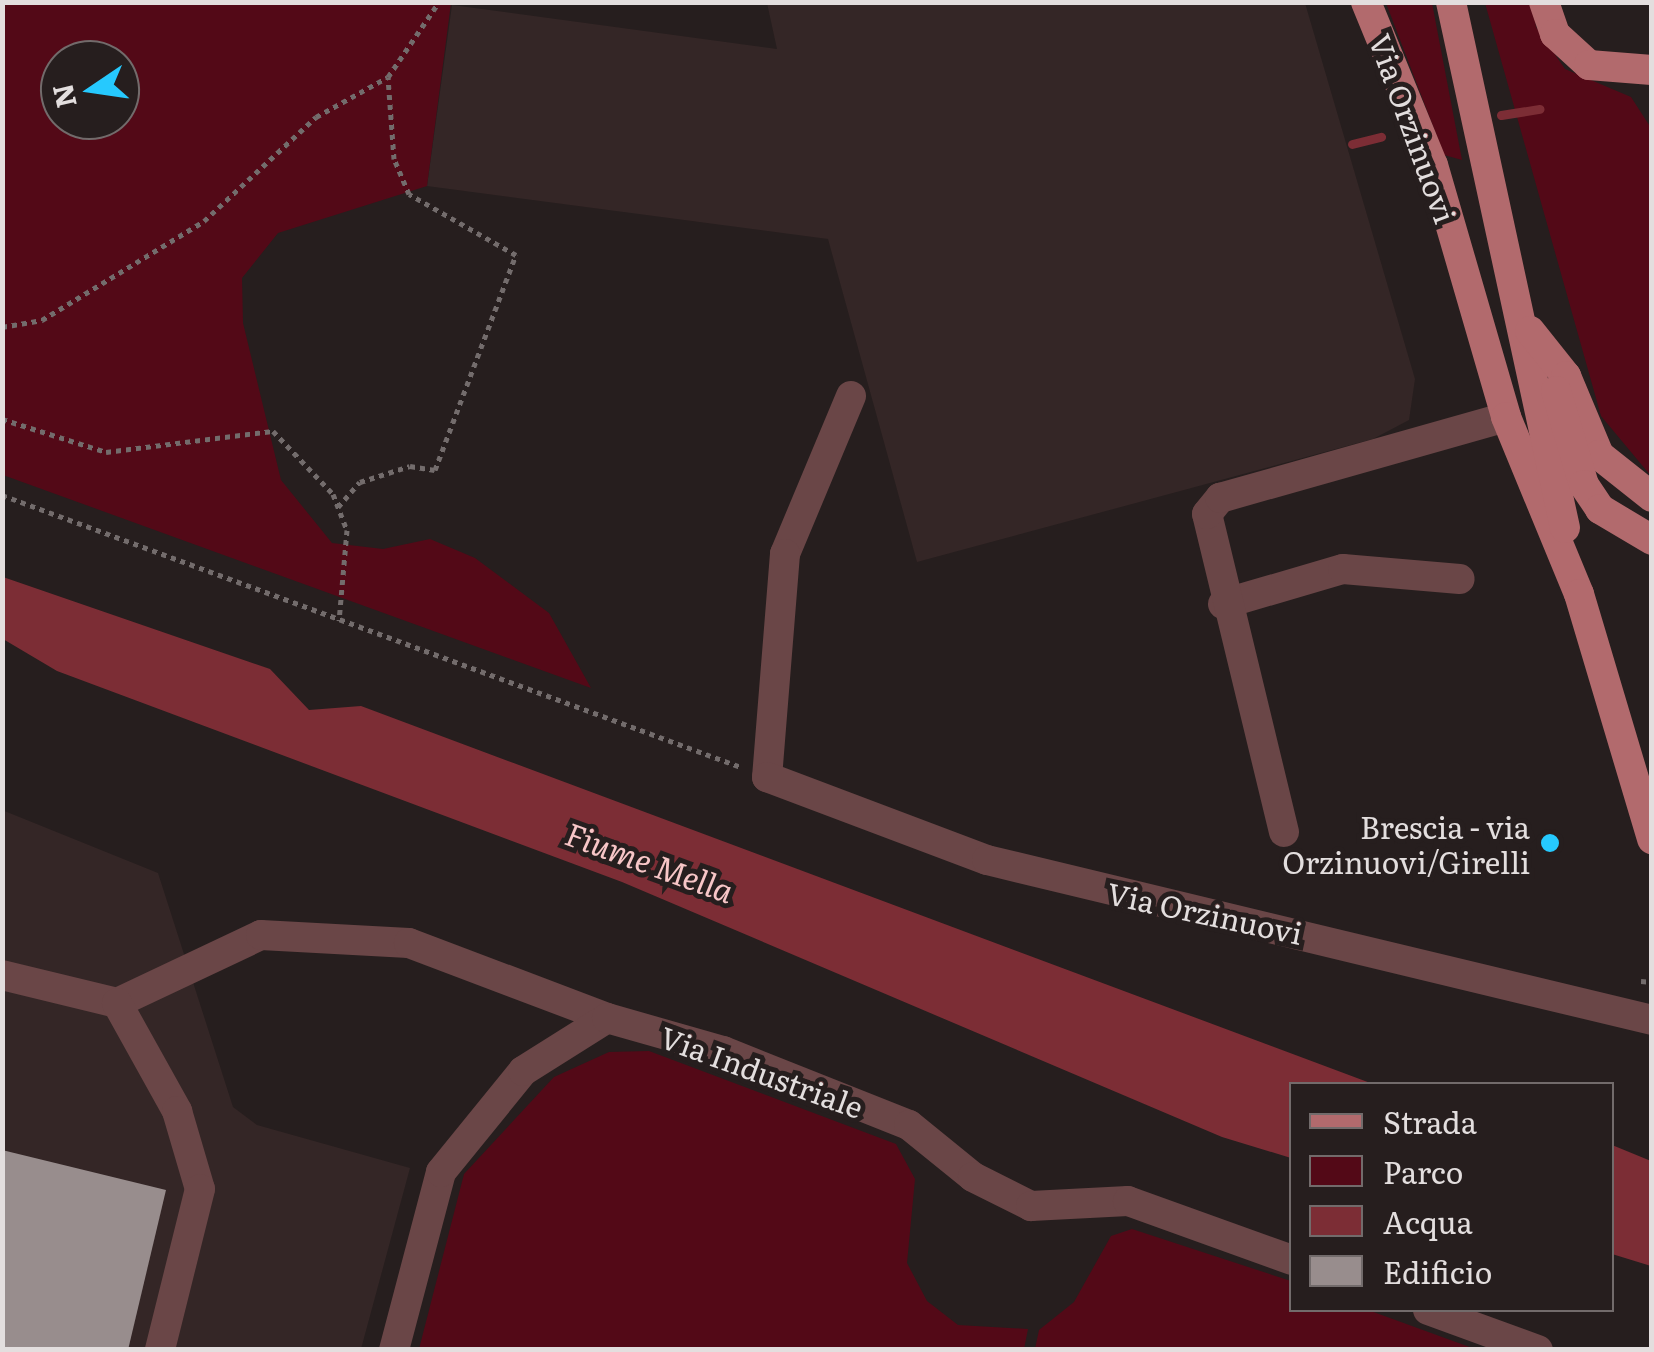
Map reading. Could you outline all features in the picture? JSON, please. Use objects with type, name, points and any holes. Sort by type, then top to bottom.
[{"type":"main road","name":"Via Orzinuovi","points":[[1366,2],[1434,165],[1506,417],[1579,594]]},
{"type":"main road","name":"Via Orzinuovi","points":[[1450,2],[1525,325],[1579,594],[1649,828]]},
{"type":"main road","points":[[1544,2],[1570,52],[1646,78]]},
{"type":"main road","points":[[1525,325],[1566,376],[1599,455],[1652,497]]},
{"type":"main road","points":[[1525,325],[1552,376],[1584,486],[1600,509],[1652,540]]},
{"type":"main road","points":[[1649,828],[1652,769]]},
{"type":"street","points":[[767,777],[785,554],[851,396]]},
{"type":"street","points":[[1284,832],[1205,533],[1220,498],[1506,417]]},
{"type":"street","points":[[1223,604],[1343,569],[1460,580]]},
{"type":"street","name":"Via Orzinuovi","points":[[767,777],[987,860],[1652,1020]]},
{"type":"street","name":"Via Industriale","points":[[117,1004],[260,935],[409,944],[608,1018],[723,1051],[909,1125],[974,1177],[1031,1206],[1128,1200],[1289,1259]]},
{"type":"street","points":[[2,975],[117,1004],[177,1111],[200,1189],[160,1350]]},
{"type":"street","points":[[394,1350],[441,1172],[523,1071],[608,1018]]},
{"type":"street","points":[[1434,1312],[1538,1350]]},
{"type":"path","points":[[2,327],[42,320],[157,252],[316,116],[388,77],[439,2]]},
{"type":"path","points":[[338,507],[360,482],[410,466],[435,470],[516,255],[409,194],[394,159],[388,77]]},
{"type":"path","points":[[2,419],[106,452],[273,431],[338,507],[351,561],[339,621]]},
{"type":"path","points":[[2,495],[767,777]]},
{"type":"path","points":[[1641,981],[1652,982]]},
{"type":"shaded area","points":[[767,3],[1305,3],[1415,379],[1409,420],[1373,439],[917,562],[828,239],[427,186],[452,5],[777,49]]},
{"type":"shaded area","points":[[2,810],[158,873],[233,1107],[257,1125],[410,1168],[361,1349],[3,1349]]},
{"type":"green space","points":[[3,2],[451,3],[427,186],[278,233],[242,278],[243,323],[281,480],[332,543],[383,549],[430,539],[475,558],[549,613],[591,688],[3,475]]},
{"type":"green space","points":[[1386,3],[1432,3],[1462,160],[1444,155]]},
{"type":"green space","points":[[1485,3],[1533,3],[1536,27],[1565,69],[1631,97],[1651,128],[1651,476],[1601,416]]},
{"type":"green space","points":[[649,1051],[896,1144],[915,1179],[907,1263],[927,1301],[958,1325],[1028,1329],[1024,1349],[419,1349],[464,1174],[554,1077],[609,1052]]},
{"type":"green space","points":[[1132,1229],[1289,1280],[1289,1312],[1373,1312],[1475,1349],[1035,1349],[1039,1330],[1074,1302],[1111,1236]]},
{"type":"water","name":"Fiume Mella","points":[[3,577],[270,669],[309,710],[361,706],[1368,1082],[1289,1082],[1289,1157],[1222,1137],[622,882],[57,671],[3,639]]},
{"type":"water","points":[[1614,1146],[1651,1161],[1651,1266],[1614,1255]]},
{"type":"building","points":[[2,1150],[166,1190],[128,1350],[2,1350]]},
{"type":"waterway","points":[[1501,115],[1540,109]]},
{"type":"waterway","points":[[1352,144],[1381,137]]},
{"type":"place","name":"Brescia - via Orzinuovi/Girelli","points":[[1550,843]]}]
